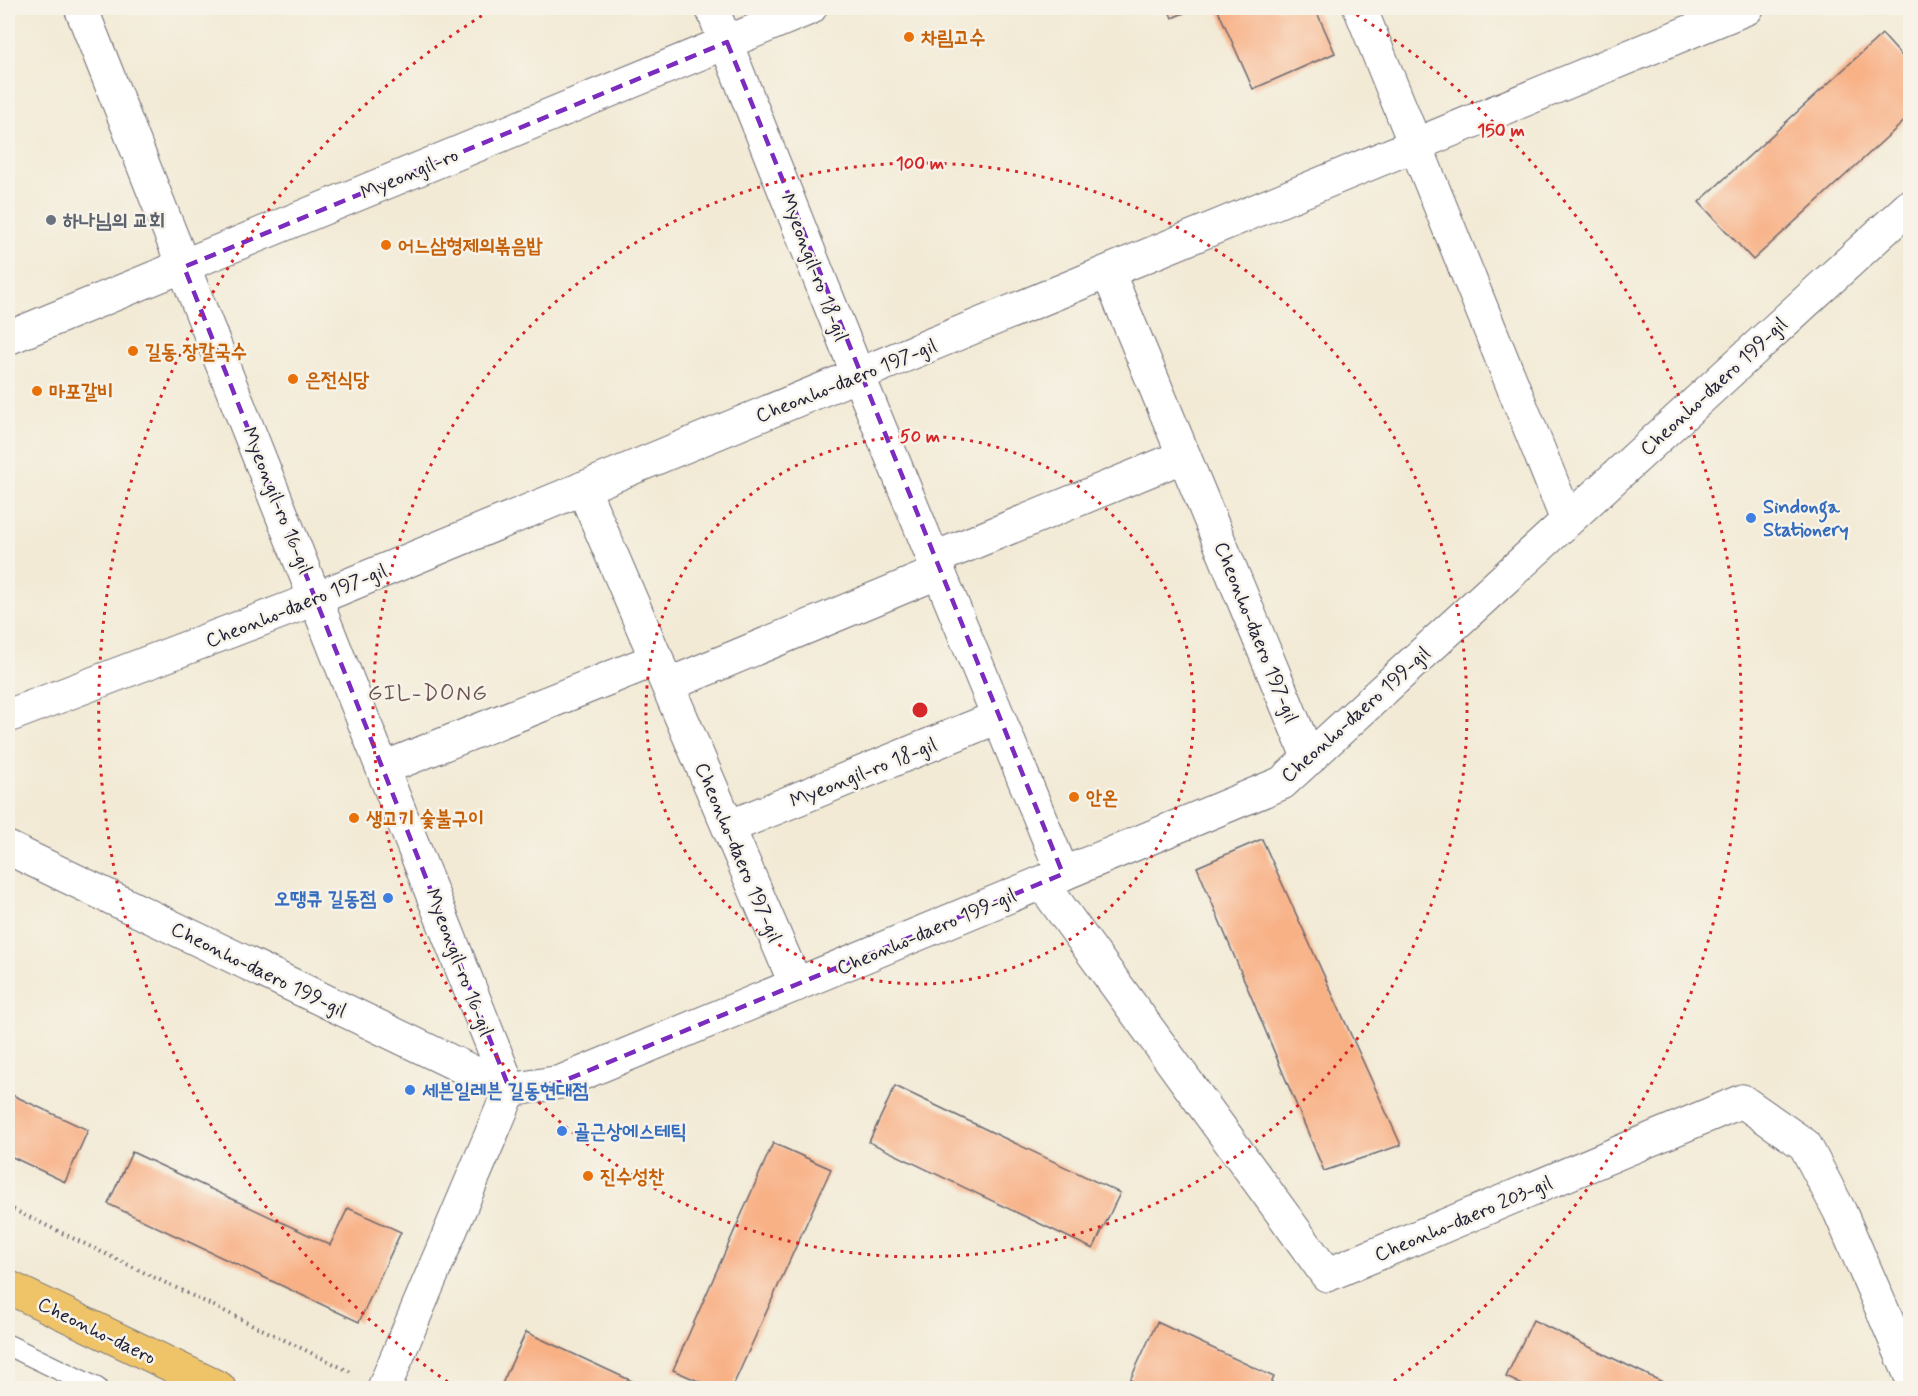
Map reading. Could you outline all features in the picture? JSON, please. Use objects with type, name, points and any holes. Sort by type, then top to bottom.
[{"type":"main road","name":"Cheonho-daero","points":[[8,1287],[219,1389]]},
{"type":"street","name":"Myeongil-ro 16-gil","points":[[81,8],[317,598],[510,1090]]},
{"type":"street","name":"Myeongil-ro 18-gil","points":[[712,8],[858,375],[998,717],[1052,879]]},
{"type":"street","name":"Myeongil-ro","points":[[8,338],[810,8]]},
{"type":"street","points":[[1360,8],[1567,520]]},
{"type":"street","name":"Cheonho-daero 197-gil","points":[[8,716],[317,598],[1747,8]]},
{"type":"street","name":"Cheonho-daero 199-gil","points":[[8,848],[510,1090],[561,1082],[1282,783],[1911,206]]},
{"type":"street","name":"Cheonho-daero 197-gil","points":[[1108,272],[1309,759]]},
{"type":"street","points":[[384,768],[662,672],[936,566],[1184,456]]},
{"type":"street","name":"Cheonho-daero 197-gil","points":[[583,488],[796,985]]},
{"type":"street","name":"Myeongil-ro 18-gil","points":[[729,827],[998,717]]},
{"type":"street","name":"Cheonho-daero 203-gil","points":[[1052,879],[1327,1275],[1742,1101],[1805,1145],[1840,1212],[1911,1374]]},
{"type":"street","points":[[384,1388],[510,1090]]},
{"type":"lane","points":[[8,1345],[97,1389]]},
{"type":"path","points":[[8,1207],[384,1388]]},
{"type":"highlighted area","points":[[727,42],[1063,874],[561,1082],[510,1090],[184,267]]},
{"type":"building","points":[[1168,8],[1196,8],[1172,18]]},
{"type":"building","points":[[1217,8],[1315,8],[1335,53],[1253,89]]},
{"type":"building","points":[[1882,34],[1910,65],[1910,116],[1753,260],[1699,202]]},
{"type":"building","points":[[1262,839],[1401,1145],[1324,1171],[1197,867]]},
{"type":"building","points":[[895,1086],[1120,1193],[1093,1249],[869,1142]]},
{"type":"building","points":[[8,1093],[88,1130],[65,1182],[8,1155]]},
{"type":"building","points":[[773,1143],[831,1169],[732,1388],[714,1388],[673,1370]]},
{"type":"building","points":[[132,1152],[330,1245],[348,1208],[401,1232],[359,1322],[108,1204]]},
{"type":"building","points":[[1533,1320],[1675,1388],[1529,1388],[1506,1377]]},
{"type":"building","points":[[1157,1322],[1274,1377],[1269,1388],[1149,1388],[1130,1380]]},
{"type":"building","points":[[526,1332],[647,1388],[500,1388]]},
{"type":"place","name":"차림고수","points":[[909,37]]},
{"type":"place","name":"하나님의 교회","points":[[51,220]]},
{"type":"place","name":"어느삼형제의볶음밥","points":[[386,245]]},
{"type":"place","name":"길동 장칼국수","points":[[133,351]]},
{"type":"place","name":"은전식당","points":[[293,379]]},
{"type":"place","name":"마포갈비","points":[[37,391]]},
{"type":"place","name":"Sindonga Stationery","points":[[1751,518]]},
{"type":"place","name":"안온","points":[[1074,797]]},
{"type":"place","name":"생고기 숯불구이","points":[[354,818]]},
{"type":"place","name":"오땡큐 길동점","points":[[388,898]]},
{"type":"place","name":"세븐일레븐 길동현대점","points":[[410,1090]]},
{"type":"place","name":"골근상에스테틱","points":[[562,1131]]},
{"type":"place","name":"진수성찬","points":[[588,1176]]},
{"type":"district","name":"GIL-DONG","points":[[428,692]]}]
